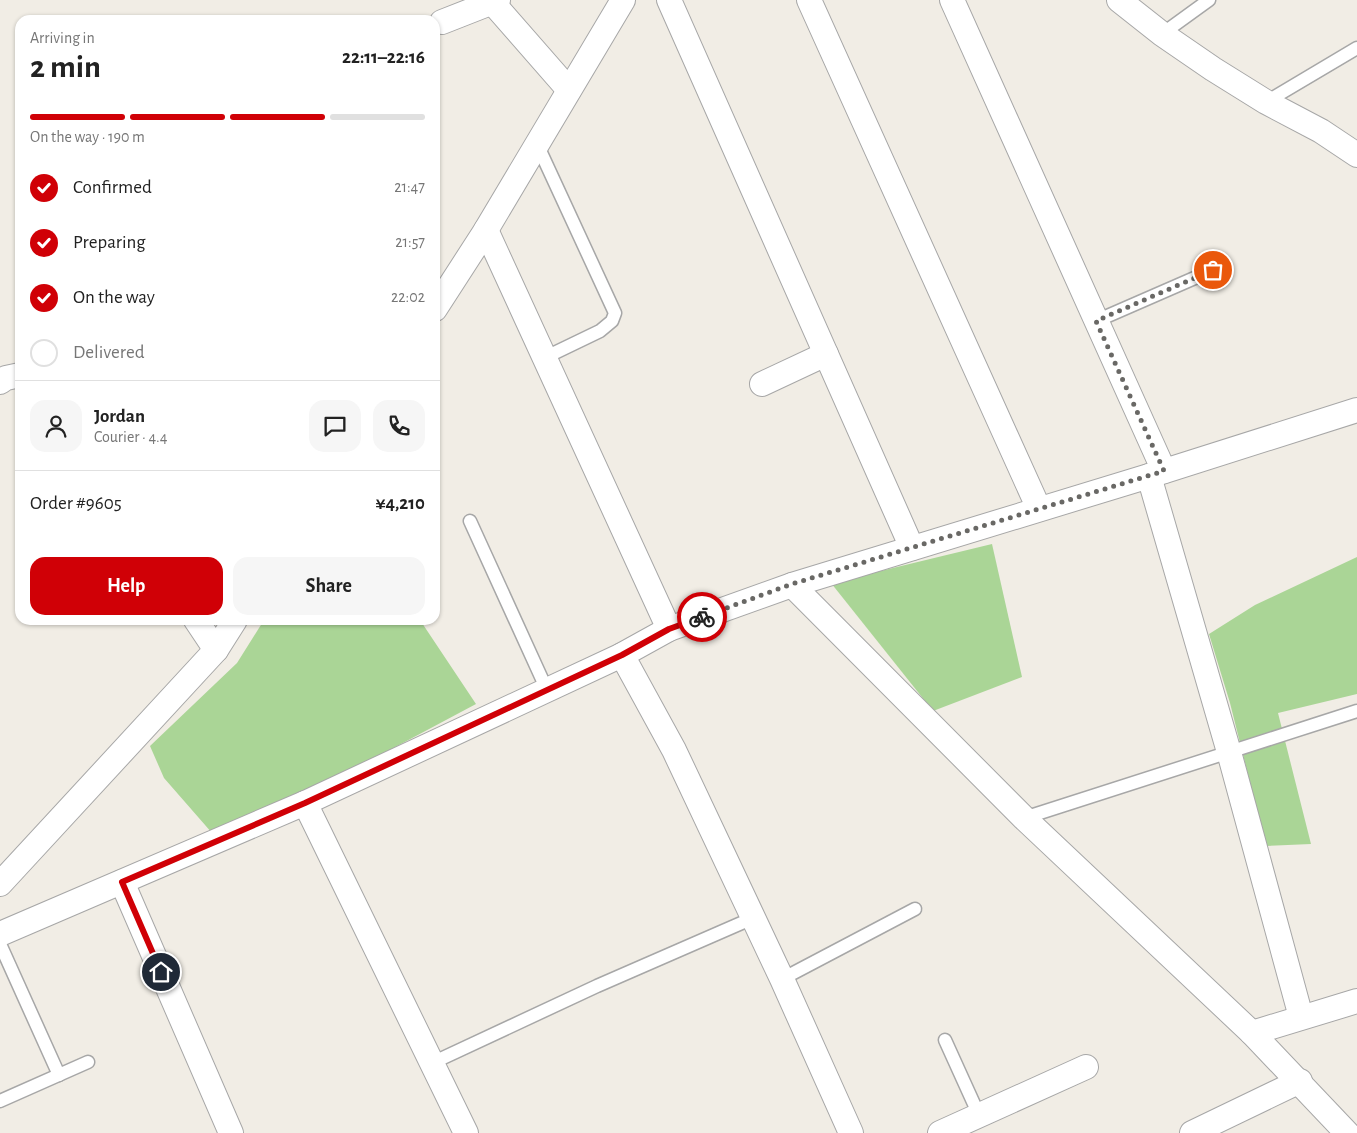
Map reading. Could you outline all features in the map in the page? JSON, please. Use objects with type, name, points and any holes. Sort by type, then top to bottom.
[{"type":"street","points":[[669,0],[912,548]]},
{"type":"street","points":[[809,0],[1039,509]]},
{"type":"street","points":[[952,0],[1096,321],[1157,474],[1229,752],[1301,1017]]},
{"type":"street","points":[[1118,0],[1162,34],[1266,102],[1321,130],[1357,155]]},
{"type":"street","points":[[442,22],[495,1],[569,90]]},
{"type":"street","points":[[440,301],[486,230],[569,90],[616,4]]},
{"type":"street","points":[[486,230],[669,629]]},
{"type":"street","points":[[762,384],[826,354]]},
{"type":"street","points":[[0,382],[6,378],[15,376]]},
{"type":"street","points":[[0,934],[305,803],[622,655],[669,629],[792,584],[1157,474],[1357,410]]},
{"type":"street","points":[[792,584],[1024,818],[1252,1033],[1300,1081],[1347,1133]]},
{"type":"street","points":[[199,625],[216,650]]},
{"type":"street","points":[[0,884],[216,650],[232,625]]},
{"type":"street","points":[[622,655],[674,750],[782,979],[850,1133]]},
{"type":"street","points":[[305,803],[466,1133]]},
{"type":"street","points":[[122,882],[231,1133]]},
{"type":"street","points":[[1252,1033],[1357,1001]]},
{"type":"street","points":[[940,1133],[1086,1067]]},
{"type":"street","points":[[1192,1133],[1300,1081]]},
{"type":"lane","points":[[1162,34],[1210,0]]},
{"type":"lane","points":[[1266,102],[1357,48]]},
{"type":"lane","points":[[537,144],[615,313],[612,321],[600,331],[544,358]]},
{"type":"lane","points":[[1096,321],[1213,270]]},
{"type":"lane","points":[[470,521],[548,690]]},
{"type":"lane","points":[[1024,818],[1357,712]]},
{"type":"lane","points":[[782,979],[915,909]]},
{"type":"lane","points":[[432,1063],[597,986],[753,918]]},
{"type":"lane","points":[[0,944],[59,1075]]},
{"type":"lane","points":[[945,1040],[979,1115]]},
{"type":"lane","points":[[0,1101],[88,1062]]},
{"type":"green space","points":[[992,544],[1022,677],[933,711],[831,583]]},
{"type":"green space","points":[[1357,557],[1357,694],[1278,713],[1311,844],[1266,846],[1230,703],[1209,634],[1255,605]]},
{"type":"green space","points":[[261,625],[423,625],[476,704],[219,841],[164,778],[150,746],[237,663]]},
{"type":"way so far","points":[[702,617],[792,584],[1164,471],[1096,321],[1213,270]]},
{"type":"route","points":[[161,972],[122,882],[305,803],[622,655],[669,629],[702,617]]}]
